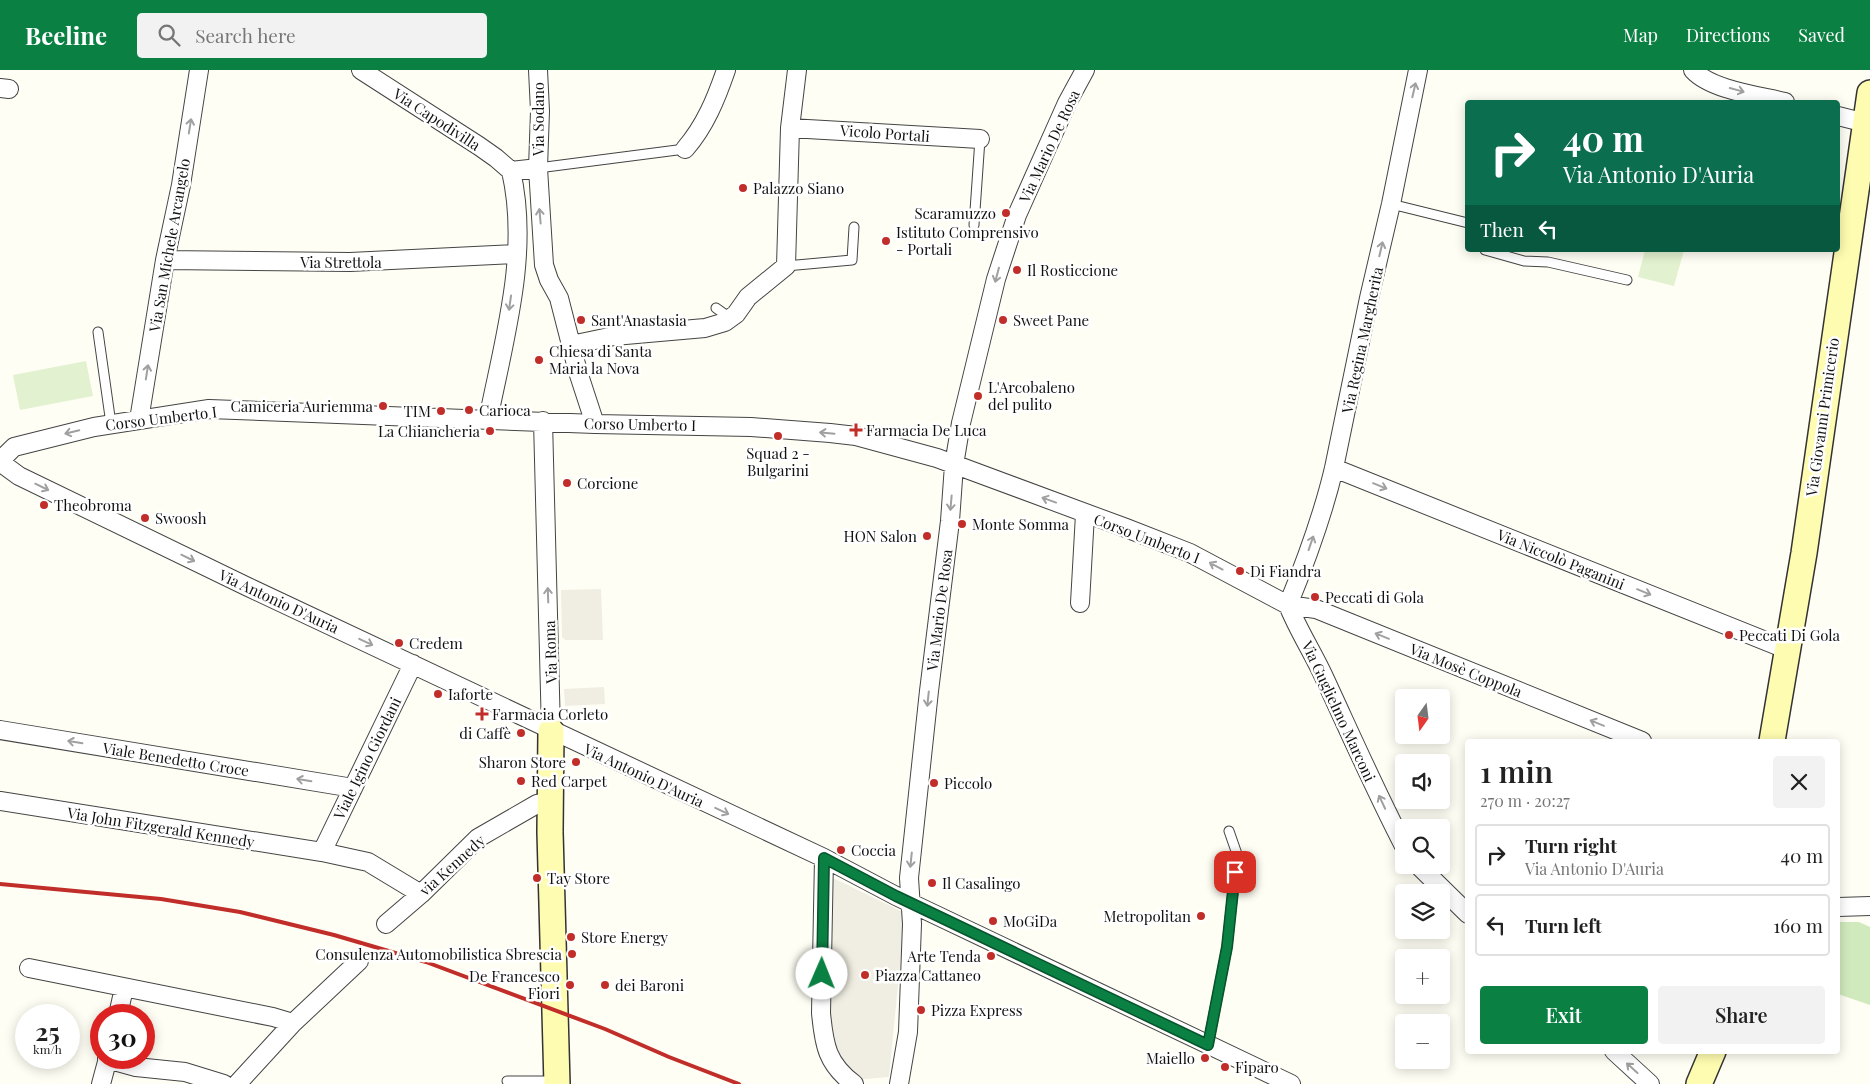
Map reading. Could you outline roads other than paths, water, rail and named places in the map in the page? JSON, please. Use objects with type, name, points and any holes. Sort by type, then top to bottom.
[{"type":"street","name":"Via San Michele Arcangelo","points":[[139,420],[164,260],[180,185],[199,70]]},
{"type":"street","name":"Via Capodivilla","points":[[361,70],[479,146],[511,171]]},
{"type":"street","name":"Via Sodano","points":[[538,70],[540,111],[538,168],[544,265],[549,280],[559,298],[595,424]]},
{"type":"street","points":[[685,149],[698,134],[726,70]]},
{"type":"street","points":[[571,345],[614,336],[705,328],[725,322],[723,313],[736,314],[748,297],[786,266],[790,128],[797,70]]},
{"type":"street","name":"Via Mario De Rosa","points":[[899,1084],[908,1032],[912,903],[910,878],[929,691],[950,521],[954,465],[961,422],[1000,265],[1017,215],[1067,103],[1085,70]]},
{"type":"street","name":"Via Regina Margherita","points":[[1288,605],[1300,577],[1334,468],[1418,70]]},
{"type":"street","points":[[1693,70],[1707,80],[1724,87],[1777,100]]},
{"type":"street","name":"Via Giovanni Primicerio","points":[[1772,739],[1788,650],[1868,124],[1870,93]]},
{"type":"street","points":[[1840,117],[1868,124]]},
{"type":"street","name":"Vicolo Portali","points":[[790,128],[980,139]]},
{"type":"street","points":[[488,420],[509,311],[517,254],[517,206],[511,171],[538,168]]},
{"type":"street","name":"Via Strettola","points":[[164,260],[370,262],[517,254]]},
{"type":"street","name":"Corso Umberto I","points":[[0,461],[14,447],[94,427],[209,409],[595,424],[751,427],[830,433],[856,436],[918,452],[1190,552],[1288,605]]},
{"type":"street","name":"Via Roma","points":[[543,421],[551,731],[550,832],[557,1083]]},
{"type":"street","name":"Via Antonio D'Auria","points":[[0,461],[19,476],[52,493],[551,731],[824,858],[912,903],[1286,1083]]},
{"type":"street","name":"Via Niccolò Paganini","points":[[1334,468],[1788,650]]},
{"type":"street","points":[[1080,603],[1085,514]]},
{"type":"street","name":"Via Mosè Coppola","points":[[1288,605],[1316,608],[1637,739]]},
{"type":"street","name":"Via Guglielmo Marconi","points":[[1288,605],[1293,618],[1310,647],[1395,828]]},
{"type":"street","name":"Viale Igino Giordani","points":[[322,852],[413,664]]},
{"type":"street","name":"Viale Benedetto Croce","points":[[0,730],[352,788]]},
{"type":"street","name":"Via John Fitzgerald Kennedy","points":[[0,802],[322,852],[368,862],[421,894]]},
{"type":"street","name":"via Kennedy","points":[[386,924],[421,894],[478,838],[537,804],[551,802]]},
{"type":"street","points":[[824,858],[821,1013],[823,1031],[826,1048],[837,1068],[841,1074],[854,1084]]},
{"type":"street","points":[[1427,874],[1465,911]]},
{"type":"street","points":[[1840,907],[1870,906]]},
{"type":"street","points":[[237,1084],[294,1023],[359,961]]},
{"type":"street","points":[[30,968],[273,1016],[294,1023]]},
{"type":"street","points":[[120,1004],[124,988]]},
{"type":"street","points":[[1617,1054],[1650,1084]]},
{"type":"street","points":[[1699,1084],[1712,1054]]},
{"type":"street","points":[[1715,1084],[1720,1054]]},
{"type":"street","points":[[101,1084],[104,1069]]},
{"type":"street","points":[[155,1069],[185,1072],[224,1084]]},
{"type":"lane","points":[[974,225],[980,139]]},
{"type":"lane","points":[[538,168],[685,149]]},
{"type":"lane","points":[[1391,204],[1465,222]]},
{"type":"lane","points":[[786,266],[852,260],[854,227]]},
{"type":"lane","points":[[1492,252],[1524,261],[1548,262],[1627,280]]},
{"type":"lane","points":[[98,332],[112,424]]},
{"type":"lane","points":[[1208,1045],[1227,947],[1237,854],[1230,831]]},
{"type":"lane","points":[[507,1081],[557,1083]]},
{"type":"railway","points":[[0,884],[161,899],[240,912],[334,935],[426,962],[605,1029],[669,1057],[739,1084]]},
{"type":"place","name":"Palazzo Siano","points":[[743,188]]},
{"type":"place","name":"Scaramuzzo","points":[[1006,213]]},
{"type":"place","name":"Istituto Comprensivo - Portali","points":[[886,241]]},
{"type":"place","name":"Il Rosticcione","points":[[1017,270]]},
{"type":"place","name":"Sant'Anastasia","points":[[581,320]]},
{"type":"place","name":"Sweet Pane","points":[[1003,320]]},
{"type":"place","name":"Chiesa di Santa Maria la Nova","points":[[539,360]]},
{"type":"place","name":"L'Arcobaleno del pulito","points":[[978,396]]},
{"type":"place","name":"Camiceria Auriemma","points":[[383,406]]},
{"type":"place","name":"Carioca","points":[[469,410]]},
{"type":"place","name":"TIM","points":[[441,411]]},
{"type":"place","name":"Farmacia De Luca","points":[[856,430]]},
{"type":"place","name":"La Chiancheria","points":[[490,431]]},
{"type":"place","name":"Squad 2 - Bulgarini","points":[[778,436]]},
{"type":"place","name":"Corcione","points":[[567,483]]},
{"type":"place","name":"Theobroma","points":[[44,505]]},
{"type":"place","name":"Swoosh","points":[[145,518]]},
{"type":"place","name":"Monte Somma","points":[[962,524]]},
{"type":"place","name":"HON Salon","points":[[927,536]]},
{"type":"place","name":"Di Fiandra","points":[[1240,571]]},
{"type":"place","name":"Peccati di Gola","points":[[1315,597]]},
{"type":"place","name":"Peccati Di Gola","points":[[1729,635]]},
{"type":"place","name":"Credem","points":[[399,643]]},
{"type":"place","name":"Iaforte","points":[[438,694]]},
{"type":"place","name":"Farmacia Corleto","points":[[482,714]]},
{"type":"place","name":"di Caffè","points":[[521,733]]},
{"type":"place","name":"Sharon Store","points":[[576,762]]},
{"type":"place","name":"Red Carpet","points":[[521,781]]},
{"type":"place","name":"Piccolo","points":[[934,783]]},
{"type":"place","name":"Coccia","points":[[841,850]]},
{"type":"place","name":"Tay Store","points":[[537,878]]},
{"type":"place","name":"Il Casalingo","points":[[932,883]]},
{"type":"place","name":"Metropolitan","points":[[1201,916]]},
{"type":"place","name":"MoGiDa","points":[[993,921]]},
{"type":"place","name":"Store Energy","points":[[571,937]]},
{"type":"place","name":"Consulenza Automobilistica Sbrescia","points":[[572,954]]},
{"type":"place","name":"Arte Tenda","points":[[991,956]]},
{"type":"place","name":"Piazza Cattaneo","points":[[865,975]]},
{"type":"place","name":"De Francesco Fiori","points":[[570,985]]},
{"type":"place","name":"dei Baroni","points":[[605,985]]},
{"type":"place","name":"Pizza Express","points":[[921,1010]]},
{"type":"place","name":"Maiello","points":[[1205,1058]]},
{"type":"place","name":"Fiparo","points":[[1225,1067]]}]
